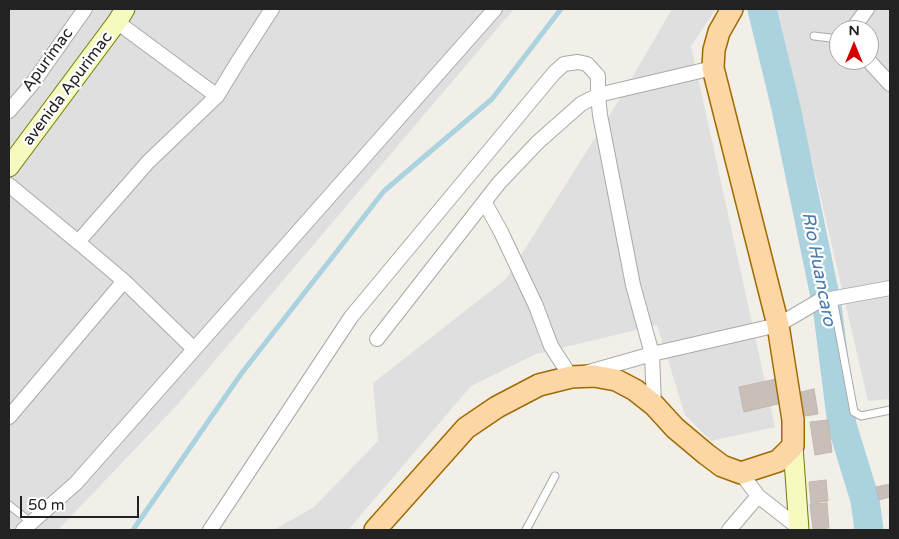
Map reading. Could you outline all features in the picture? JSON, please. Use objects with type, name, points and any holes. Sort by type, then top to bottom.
[{"type":"main road","points":[[375,530],[466,428],[497,407],[539,385],[572,377],[594,376],[616,380],[634,390],[654,405],[675,428],[706,454],[722,466],[741,473],[778,461],[793,446],[793,420],[778,325],[713,68],[714,50],[719,32],[732,9]]},
{"type":"street","name":"Apurímac","points":[[9,111],[32,84],[86,9]]},
{"type":"street","points":[[78,242],[148,162],[217,96],[272,9]]},
{"type":"street","points":[[27,526],[76,483],[495,9]]},
{"type":"street","points":[[859,20],[867,9]]},
{"type":"street","points":[[121,15],[217,96]]},
{"type":"street","name":"avenida Apurimac","points":[[9,167],[121,15]]},
{"type":"street","points":[[210,530],[351,317],[554,73],[564,64],[578,62],[587,64],[598,76],[600,115],[633,286],[652,354],[654,405]]},
{"type":"street","points":[[377,339],[499,183],[538,142],[581,104],[598,95],[713,68]]},
{"type":"street","points":[[877,70],[890,84]]},
{"type":"street","points":[[9,185],[124,281],[194,349]]},
{"type":"street","points":[[485,203],[536,306],[551,346],[572,377],[652,354],[778,325],[819,301],[890,288]]},
{"type":"street","points":[[9,417],[124,281]]},
{"type":"street","points":[[793,446],[799,529]]},
{"type":"street","points":[[741,473],[758,496],[799,529]]},
{"type":"street","points":[[729,530],[758,496]]},
{"type":"lane","points":[[814,36],[829,38]]},
{"type":"lane","points":[[833,299],[854,412],[861,416],[890,410]]},
{"type":"lane","points":[[526,530],[555,476]]},
{"type":"lane","points":[[9,505],[27,526]]},
{"type":"shaded area","points":[[9,9],[514,9],[178,404],[58,530],[9,530]]},
{"type":"shaded area","points":[[672,9],[716,9],[691,46],[775,427],[711,441],[685,415],[657,325],[536,354],[471,386],[348,530],[274,530],[314,507],[378,441],[373,383],[506,279],[619,100]]},
{"type":"shaded area","points":[[777,9],[890,9],[890,399],[868,401]]},
{"type":"building","points":[[776,379],[782,403],[744,412],[739,387]]},
{"type":"building","points":[[814,389],[818,414],[805,416],[801,392]]},
{"type":"building","points":[[828,420],[832,452],[815,455],[810,422]]},
{"type":"building","points":[[826,480],[828,501],[811,503],[809,482]]},
{"type":"building","points":[[890,484],[890,497],[879,500],[876,487]]},
{"type":"building","points":[[827,503],[829,528],[813,529],[810,504]]},
{"type":"waterway","points":[[133,530],[241,374],[384,191],[492,99],[561,9]]},
{"type":"waterway","name":"Río Huancaro","points":[[762,9],[786,108],[827,306],[842,425],[865,500],[869,530]]}]
